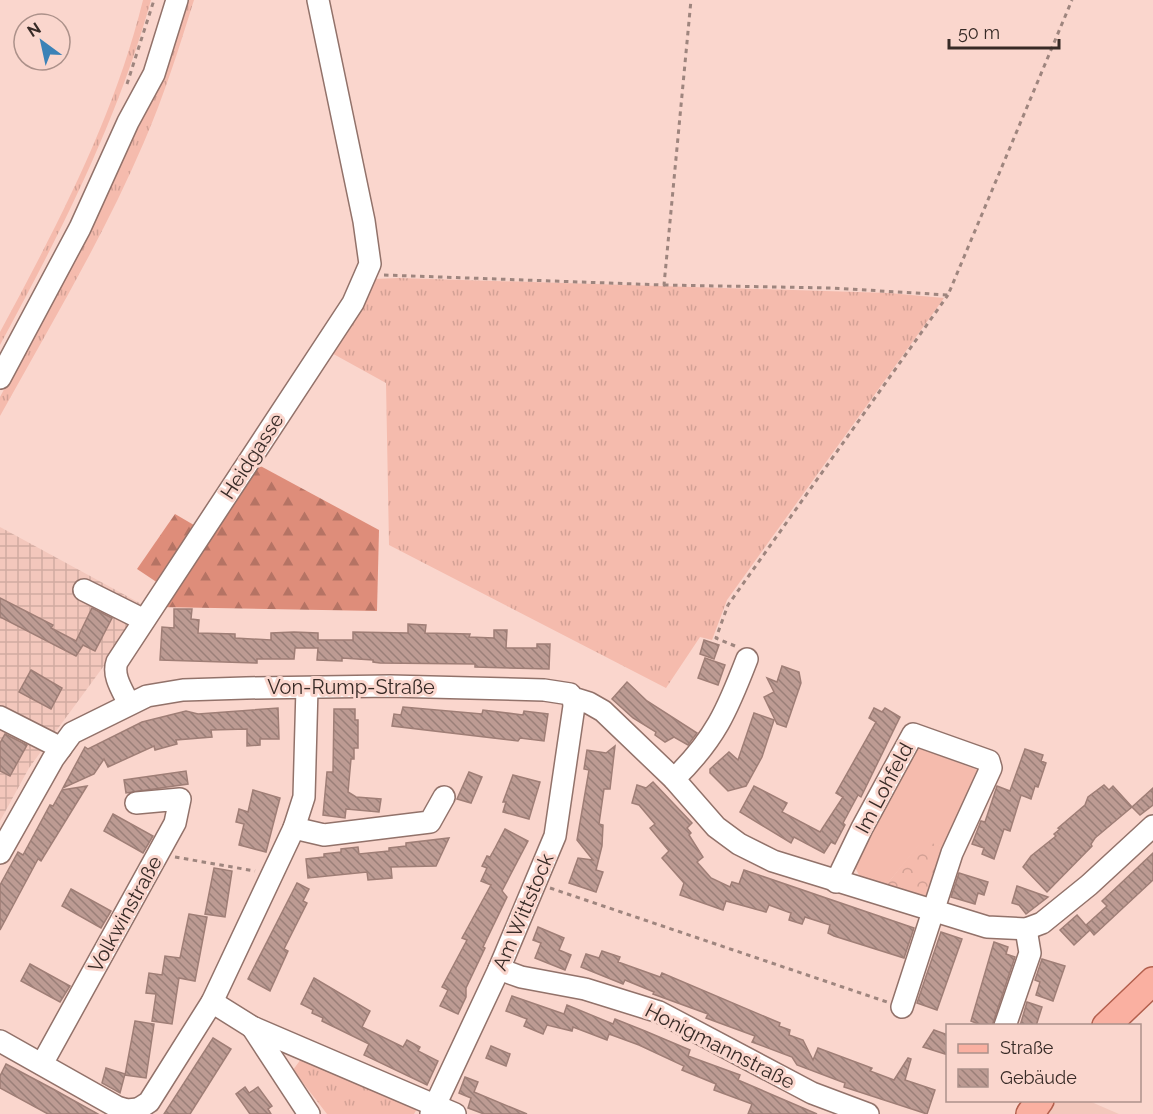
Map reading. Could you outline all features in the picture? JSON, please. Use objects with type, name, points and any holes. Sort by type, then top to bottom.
[{"type":"main road","points":[[1111,1020],[1153,981]]},
{"type":"main road","points":[[1030,1114],[1039,1102]]},
{"type":"street","points":[[128,122],[164,0]]},
{"type":"street","points":[[0,378],[80,228],[128,122],[154,74],[177,0]]},
{"type":"street","name":"Heidgasse","points":[[129,704],[115,668],[144,620],[353,303],[370,264],[364,221],[318,0]]},
{"type":"street","points":[[84,591],[144,620]]},
{"type":"street","points":[[674,779],[692,761],[725,715],[747,659]]},
{"type":"street","name":"Von-Rump-Straße","points":[[129,704],[147,696],[183,690],[390,686],[561,691],[573,698]]},
{"type":"street","points":[[0,1041],[117,1107],[138,1111],[149,1102],[212,1002],[274,876],[294,828],[304,797],[307,688]]},
{"type":"street","points":[[573,698],[603,711],[674,779],[716,827],[739,844],[773,861],[987,927],[1034,926],[1153,826]]},
{"type":"street","name":"Am Wittstock","points":[[434,1109],[499,969],[555,836],[574,706],[573,698]]},
{"type":"street","points":[[2,845],[72,733],[129,704]]},
{"type":"street","points":[[0,717],[61,748]]},
{"type":"street","name":"Im Lohfeld","points":[[836,882],[862,828],[913,734],[989,761],[991,768],[952,853],[934,911]]},
{"type":"street","points":[[294,828],[324,835],[430,822],[444,797]]},
{"type":"street","name":"Volkwinstraße","points":[[42,1064],[160,852],[175,823],[180,800],[136,803]]},
{"type":"street","points":[[902,1007],[934,911]]},
{"type":"street","points":[[1006,1024],[1030,953],[1034,926]]},
{"type":"street","name":"Honigmannstraße","points":[[499,969],[521,977],[585,989],[659,1012],[812,1092],[868,1114]]},
{"type":"street","points":[[212,1002],[252,1027],[434,1109],[455,1114]]},
{"type":"street","points":[[252,1027],[309,1114]]},
{"type":"path","points":[[664,285],[691,0]]},
{"type":"path","points":[[747,659],[740,654],[739,648],[716,638],[728,605],[948,295],[1072,0]]},
{"type":"path","points":[[367,274],[664,285],[832,288],[948,295]]},
{"type":"path","points":[[160,852],[169,856],[274,876]]},
{"type":"path","points":[[537,883],[902,1007]]},
{"type":"shaded area","points":[[0,527],[147,607],[29,768],[0,821]]},
{"type":"shaded area","points":[[1049,1102],[1091,1102],[1119,1114],[1040,1114]]},
{"type":"green space","points":[[143,0],[151,0],[122,90],[104,134],[65,219],[0,345],[0,332],[63,211],[100,129],[131,44]]},
{"type":"green space","points":[[182,0],[194,0],[165,90],[144,142],[112,212],[0,416],[0,397],[77,251]]},
{"type":"green space","points":[[373,279],[889,293],[944,298],[727,600],[712,640],[700,637],[666,688],[389,545],[386,383],[328,351]]},
{"type":"green space","points":[[253,462],[379,530],[377,611],[159,607]]},
{"type":"green space","points":[[175,514],[199,528],[161,585],[137,569]]},
{"type":"green space","points":[[919,748],[983,772],[949,849],[923,840],[884,888],[862,881],[855,867],[859,850],[910,754]]},
{"type":"green space","points":[[923,839],[949,849],[934,891],[923,900],[884,888]]},
{"type":"green space","points":[[301,1059],[319,1064],[388,1098],[406,1096],[418,1107],[414,1114],[327,1114],[293,1070]]},
{"type":"building","points":[[0,598],[53,625],[51,628],[76,641],[92,608],[112,618],[95,651],[83,645],[76,656],[0,617]]},
{"type":"building","points":[[174,609],[192,609],[191,619],[199,620],[198,633],[235,634],[235,638],[271,640],[271,633],[294,632],[318,633],[318,640],[353,640],[353,632],[408,633],[408,624],[426,625],[425,633],[470,634],[469,637],[494,638],[494,630],[507,630],[506,648],[537,648],[537,644],[550,644],[549,669],[475,667],[475,664],[380,663],[373,662],[373,660],[342,658],[342,661],[317,660],[318,648],[295,648],[294,659],[257,659],[257,663],[160,660],[162,627],[174,628]]},
{"type":"building","points":[[704,640],[719,645],[714,659],[700,654]]},
{"type":"building","points":[[705,658],[725,665],[718,685],[698,678]]},
{"type":"building","points":[[782,666],[799,672],[801,683],[786,727],[777,724],[764,697],[774,692],[767,678],[777,682]]},
{"type":"building","points":[[31,670],[62,688],[51,709],[19,692]]},
{"type":"building","points":[[627,682],[647,701],[697,733],[688,745],[674,737],[665,742],[655,735],[656,732],[633,718],[612,699]]},
{"type":"building","points":[[403,707],[482,714],[483,710],[523,715],[524,711],[548,714],[544,741],[520,738],[518,741],[392,726],[394,714],[401,715]]},
{"type":"building","points":[[278,708],[279,739],[260,739],[260,745],[247,746],[247,729],[211,730],[212,737],[176,740],[177,744],[155,750],[154,746],[108,767],[104,759],[94,774],[63,788],[85,747],[88,749],[142,722],[186,711],[198,714]]},
{"type":"building","points":[[874,708],[882,712],[885,708],[900,717],[861,797],[858,795],[843,823],[845,825],[835,844],[831,842],[824,853],[794,837],[791,843],[740,812],[754,786],[787,803],[782,812],[820,832],[843,797],[836,793],[876,722],[869,718]]},
{"type":"building","points":[[334,709],[355,709],[355,720],[358,720],[358,748],[354,748],[354,759],[351,759],[348,792],[356,797],[381,799],[379,812],[346,809],[345,818],[323,815],[327,772],[333,772]]},
{"type":"building","points":[[754,713],[774,720],[762,757],[746,786],[728,791],[710,773],[710,769],[729,752],[738,760]]},
{"type":"building","points":[[5,734],[27,745],[10,776],[0,771],[0,743]]},
{"type":"building","points":[[615,746],[610,789],[604,789],[599,824],[603,825],[602,846],[596,870],[603,872],[596,892],[569,883],[578,858],[593,860],[577,840],[589,770],[584,769],[587,750],[606,753]]},
{"type":"building","points":[[1025,749],[1043,755],[1041,761],[1046,763],[1038,787],[1035,786],[1031,799],[1021,795],[1010,831],[1004,829],[994,859],[982,854],[984,848],[972,844],[981,821],[985,822],[997,786],[1010,791]]},
{"type":"building","points":[[186,771],[188,784],[126,793],[124,780]]},
{"type":"building","points":[[469,772],[482,777],[471,803],[457,799]]},
{"type":"building","points":[[513,775],[540,782],[529,819],[503,812],[506,802],[503,802]]},
{"type":"building","points":[[653,782],[692,823],[687,828],[691,833],[689,835],[703,857],[697,862],[711,878],[730,887],[732,882],[739,884],[744,870],[914,928],[904,958],[834,936],[828,933],[830,925],[805,917],[802,924],[789,920],[791,913],[769,905],[766,912],[726,901],[723,910],[680,895],[684,883],[662,858],[669,851],[650,828],[655,824],[639,805],[632,803],[637,785],[646,788]]},
{"type":"building","points":[[1104,785],[1109,790],[1113,786],[1132,807],[1095,838],[1092,846],[1047,892],[1023,867],[1031,856],[1056,836],[1054,834],[1060,829],[1058,828],[1085,805],[1088,797]]},
{"type":"building","points":[[87,786],[41,861],[38,859],[0,930],[0,885],[18,852],[23,855],[50,805],[53,806],[62,790]]},
{"type":"building","points":[[1153,788],[1153,805],[1140,815],[1132,807]]},
{"type":"building","points":[[253,790],[280,798],[266,852],[239,845],[244,824],[236,822],[239,809],[248,812]]},
{"type":"building","points":[[113,814],[153,836],[143,853],[104,831]]},
{"type":"building","points":[[505,829],[528,841],[502,891],[507,897],[483,947],[485,948],[466,988],[466,997],[458,1014],[440,1006],[448,990],[442,987],[467,940],[462,938],[491,885],[481,881],[487,868],[482,866],[487,856],[490,857]]},
{"type":"building","points":[[449,838],[436,866],[391,867],[392,878],[368,880],[367,872],[308,878],[306,859],[324,857],[324,854],[341,852],[341,849],[358,847],[359,854],[389,851],[389,848],[406,846],[406,843]]},
{"type":"building","points":[[1153,853],[1153,880],[1094,935],[1086,925],[1107,906],[1102,901]]},
{"type":"building","points":[[214,868],[232,871],[225,917],[205,914]]},
{"type":"building","points":[[959,873],[988,882],[984,895],[978,893],[975,904],[951,897]]},
{"type":"building","points":[[297,883],[309,889],[303,901],[307,903],[284,949],[288,951],[270,991],[248,979]]},
{"type":"building","points":[[1017,886],[1048,897],[1026,914],[1019,905],[1012,903]]},
{"type":"building","points":[[71,889],[111,911],[101,928],[62,906]]},
{"type":"building","points":[[189,914],[207,917],[195,981],[179,978],[172,1024],[152,1021],[156,994],[146,993],[149,973],[162,975],[165,956],[180,958]]},
{"type":"building","points":[[1077,915],[1090,930],[1074,945],[1060,930]]},
{"type":"building","points":[[538,927],[564,938],[559,950],[571,955],[565,970],[535,958],[541,943],[533,940]]},
{"type":"building","points":[[941,932],[962,939],[937,1010],[917,1003]]},
{"type":"building","points":[[994,942],[1008,947],[1006,954],[1015,957],[993,1024],[978,1024],[971,1021]]},
{"type":"building","points":[[602,951],[620,957],[618,962],[660,977],[662,973],[780,1023],[779,1026],[790,1030],[789,1035],[803,1040],[813,1060],[818,1048],[872,1068],[870,1071],[894,1080],[908,1058],[911,1059],[905,1080],[935,1090],[927,1114],[844,1087],[845,1083],[797,1065],[792,1057],[752,1042],[755,1036],[706,1018],[708,1014],[653,994],[654,992],[625,980],[623,984],[581,967],[586,954],[599,958]]},
{"type":"building","points":[[1042,959],[1065,966],[1053,1001],[1036,995],[1040,982],[1035,980]]},
{"type":"building","points":[[30,964],[70,986],[60,1002],[21,981]]},
{"type":"building","points":[[314,978],[370,1011],[362,1027],[403,1047],[407,1040],[420,1047],[418,1051],[438,1061],[427,1085],[364,1055],[369,1044],[322,1021],[323,1018],[301,1004]]},
{"type":"building","points":[[512,996],[564,1014],[567,1005],[613,1024],[615,1019],[690,1050],[688,1056],[740,1075],[738,1080],[817,1114],[748,1114],[752,1104],[714,1090],[716,1084],[682,1070],[684,1066],[639,1045],[609,1034],[607,1040],[573,1027],[572,1031],[547,1025],[543,1034],[524,1026],[527,1019],[506,1011]]},
{"type":"building","points":[[1027,1002],[1042,1007],[1037,1024],[1021,1024]]},
{"type":"building","points":[[135,1021],[154,1024],[146,1078],[125,1075]]},
{"type":"building","points":[[934,1030],[946,1034],[946,1054],[923,1047]]},
{"type":"building","points":[[213,1038],[231,1049],[190,1114],[164,1114]]},
{"type":"building","points":[[491,1046],[510,1054],[506,1066],[486,1058]]},
{"type":"building","points":[[6,1064],[98,1114],[48,1114],[0,1088],[0,1076]]},
{"type":"building","points":[[106,1068],[125,1074],[120,1093],[102,1083]]},
{"type":"building","points":[[465,1077],[478,1082],[474,1092],[527,1114],[484,1114],[468,1108],[471,1098],[459,1093]]},
{"type":"building","points":[[245,1087],[249,1093],[258,1087],[272,1106],[268,1109],[271,1114],[250,1114],[236,1094]]}]
